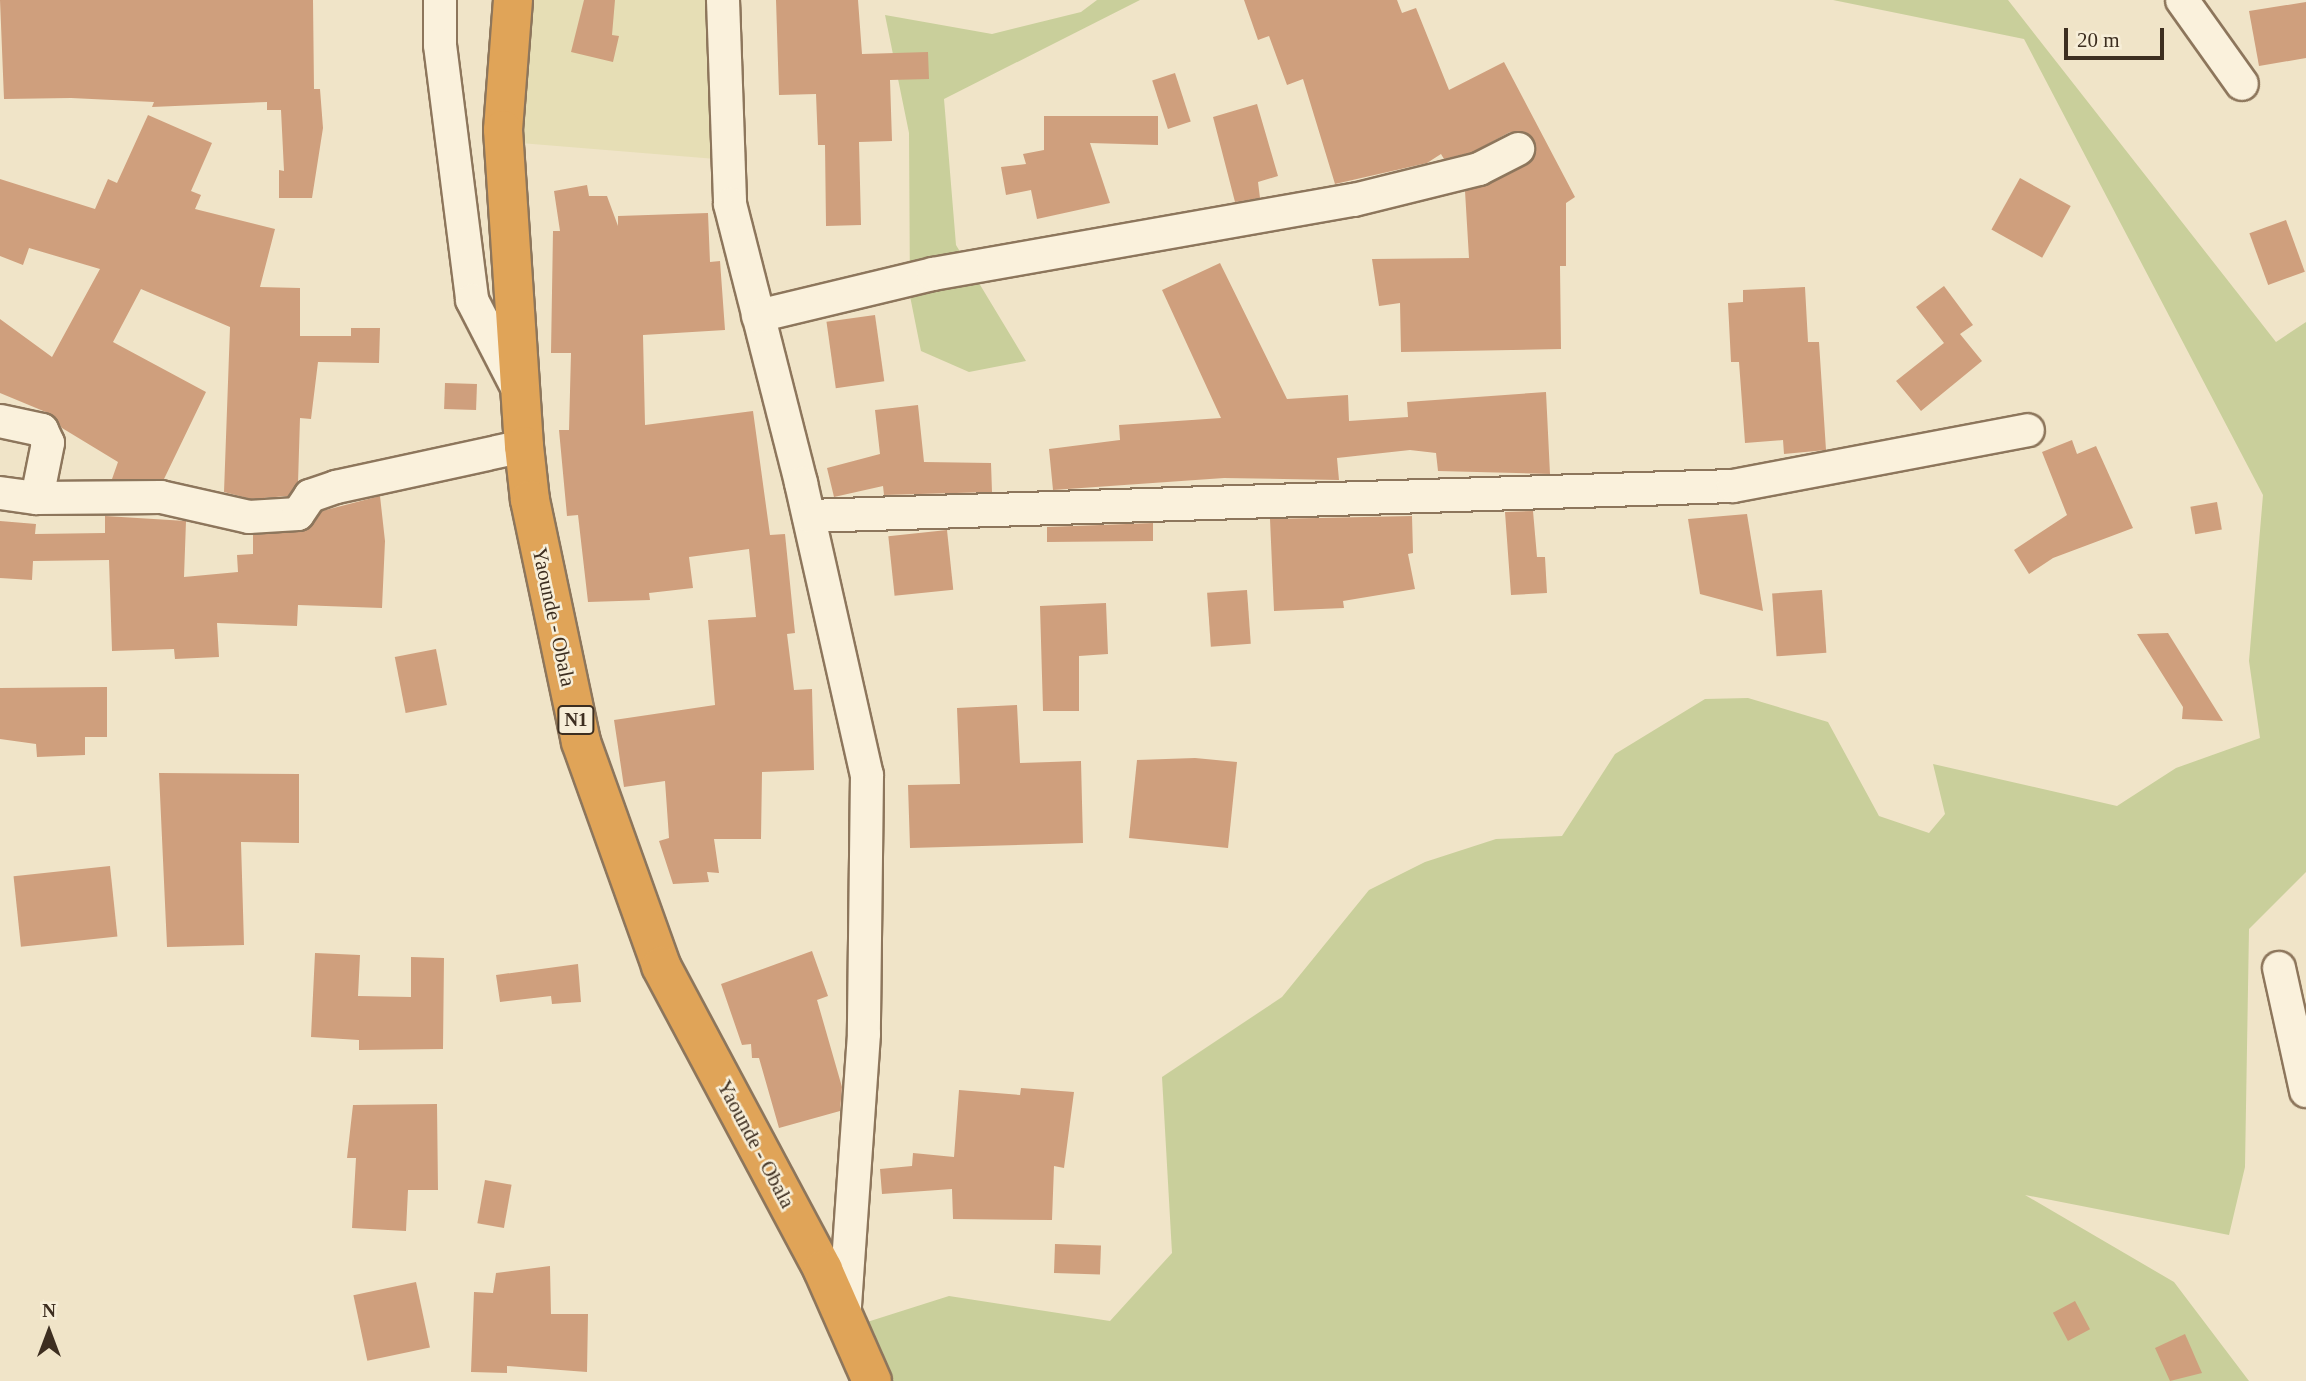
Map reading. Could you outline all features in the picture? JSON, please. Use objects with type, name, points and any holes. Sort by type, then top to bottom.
[{"type":"highway","name":"Yaounde - Obala","points":[[513,0],[503,130],[524,446],[530,500],[581,742],[661,966],[844,1317],[872,1381]]},
{"type":"street","points":[[440,0],[440,45],[472,300],[520,394]]},
{"type":"street","points":[[723,0],[730,204],[809,516],[867,775],[864,1034],[844,1317]]},
{"type":"street","points":[[2182,0],[2242,84]]},
{"type":"street","points":[[758,316],[933,274],[1354,200],[1479,169],[1518,149]]},
{"type":"street","points":[[0,421],[41,430],[48,443],[37,498]]},
{"type":"street","points":[[809,516],[1733,486],[2028,430]]},
{"type":"street","points":[[0,493],[37,498],[161,497],[249,517],[298,514],[310,496],[336,487],[524,446]]},
{"type":"street","points":[[2279,968],[2306,1091]]},
{"type":"shaded area","points":[[506,0],[707,0],[716,159],[496,141]]},
{"type":"green space","points":[[1097,0],[1140,0],[944,99],[956,245],[1026,361],[969,372],[921,351],[910,296],[909,133],[885,15],[992,34],[1081,12]]},
{"type":"green space","points":[[1833,0],[2008,0],[2276,342],[2306,322],[2306,872],[2249,929],[2245,1167],[2229,1235],[2025,1195],[2174,1282],[2249,1381],[866,1381],[842,1330],[949,1296],[1110,1321],[1172,1253],[1162,1077],[1282,997],[1369,890],[1425,862],[1496,839],[1562,836],[1615,754],[1705,699],[1748,698],[1828,722],[1879,816],[1929,833],[1945,814],[1933,764],[2117,806],[2176,768],[2260,738],[2249,661],[2263,495],[2024,39]]},
{"type":"building","points":[[0,0],[313,0],[314,89],[320,89],[323,128],[312,198],[279,198],[279,170],[284,171],[281,110],[267,110],[267,102],[152,107],[154,102],[71,98],[4,99]]},
{"type":"building","points":[[584,0],[615,0],[612,35],[619,36],[613,62],[571,52]]},
{"type":"building","points":[[776,0],[858,0],[862,54],[928,52],[929,79],[890,80],[892,141],[859,142],[861,225],[826,226],[825,145],[818,145],[816,94],[779,95]]},
{"type":"building","points":[[1244,0],[1397,0],[1402,13],[1416,8],[1449,90],[1504,62],[1575,197],[1566,203],[1566,266],[1560,266],[1561,349],[1401,352],[1400,303],[1379,306],[1372,259],[1469,258],[1465,191],[1533,159],[1536,149],[1528,134],[1510,132],[1473,152],[1444,159],[1441,154],[1427,163],[1335,184],[1303,79],[1287,85],[1269,36],[1258,40]]},
{"type":"building","points":[[2306,2],[2306,58],[2259,66],[2249,11]]},
{"type":"building","points":[[1175,73],[1191,122],[1168,129],[1152,80]]},
{"type":"building","points":[[1257,104],[1278,176],[1258,182],[1260,198],[1235,202],[1213,117]]},
{"type":"building","points":[[148,115],[212,143],[191,191],[201,195],[195,209],[275,229],[260,287],[300,288],[300,336],[351,336],[351,328],[380,328],[379,363],[318,362],[311,419],[300,418],[298,483],[288,496],[251,499],[224,492],[230,327],[141,289],[113,342],[206,392],[164,479],[112,479],[118,462],[62,428],[53,415],[0,393],[0,319],[52,357],[100,269],[29,248],[23,265],[0,256],[0,179],[95,209],[108,179],[117,183]]},
{"type":"building","points":[[1044,116],[1158,116],[1158,145],[1090,143],[1110,203],[1037,219],[1031,190],[1006,195],[1001,167],[1026,164],[1023,154],[1044,150]]},
{"type":"building","points":[[2020,178],[2071,206],[2042,258],[1991,230]]},
{"type":"building","points":[[587,185],[589,196],[607,196],[618,226],[618,216],[708,213],[710,262],[720,261],[725,330],[643,335],[645,425],[753,411],[770,535],[785,534],[795,633],[787,634],[794,690],[812,689],[814,770],[762,772],[761,839],[714,839],[719,873],[707,872],[709,882],[673,884],[659,841],[669,838],[665,781],[624,787],[614,720],[715,705],[708,620],[756,617],[749,549],[689,557],[693,588],[649,593],[650,600],[588,602],[578,515],[567,516],[559,430],[569,430],[571,353],[551,353],[553,231],[560,231],[554,191]]},
{"type":"building","points":[[2286,220],[2305,272],[2268,285],[2249,233]]},
{"type":"building","points":[[1220,263],[1287,399],[1348,395],[1349,421],[1408,417],[1407,402],[1546,392],[1550,474],[1438,471],[1436,453],[1410,450],[1337,458],[1339,480],[1224,478],[1053,490],[1049,449],[1120,440],[1119,425],[1221,418],[1162,290]]},
{"type":"building","points":[[1944,286],[1973,325],[1960,334],[1982,361],[1921,411],[1896,381],[1944,343],[1916,307]]},
{"type":"building","points":[[1805,287],[1808,342],[1819,342],[1826,450],[1784,454],[1783,440],[1745,443],[1739,362],[1731,362],[1728,303],[1743,302],[1743,290]]},
{"type":"building","points":[[875,315],[884,381],[836,388],[826,322]]},
{"type":"building","points":[[445,383],[477,384],[476,410],[444,409]]},
{"type":"building","points":[[918,405],[924,462],[991,463],[992,492],[884,495],[883,486],[834,497],[827,468],[880,454],[875,410]]},
{"type":"building","points":[[2072,440],[2077,454],[2096,446],[2133,528],[2053,558],[2029,574],[2014,550],[2067,515],[2042,452]]},
{"type":"building","points":[[380,496],[385,541],[382,608],[298,605],[297,626],[217,623],[219,657],[175,659],[174,649],[112,651],[109,560],[33,561],[32,580],[0,578],[0,521],[36,524],[35,534],[105,533],[105,516],[186,521],[184,577],[238,572],[237,555],[253,554],[253,535],[307,530],[322,511]]},
{"type":"building","points":[[2217,502],[2222,530],[2195,534],[2190,507]]},
{"type":"building","points":[[1533,511],[1537,557],[1545,557],[1547,593],[1511,595],[1505,512]]},
{"type":"building","points":[[1747,514],[1763,611],[1700,594],[1688,519]]},
{"type":"building","points":[[1412,516],[1413,553],[1408,554],[1415,589],[1343,601],[1344,608],[1274,611],[1270,519]]},
{"type":"building","points":[[1153,523],[1153,541],[1047,542],[1047,527]]},
{"type":"building","points":[[947,530],[953,590],[895,596],[888,536]]},
{"type":"building","points":[[1247,590],[1251,644],[1211,647],[1207,593]]},
{"type":"building","points":[[1822,590],[1826,653],[1777,656],[1772,593]]},
{"type":"building","points":[[1106,603],[1108,654],[1079,656],[1079,711],[1043,711],[1040,606]]},
{"type":"building","points":[[2168,633],[2223,721],[2182,719],[2183,707],[2137,634]]},
{"type":"building","points":[[436,649],[447,705],[406,713],[395,657]]},
{"type":"building","points":[[107,687],[107,737],[85,737],[85,755],[37,757],[36,744],[0,739],[0,688]]},
{"type":"building","points":[[1017,705],[1020,763],[1081,761],[1083,843],[910,848],[908,785],[960,784],[957,708]]},
{"type":"building","points":[[1195,758],[1237,762],[1228,848],[1129,838],[1137,760]]},
{"type":"building","points":[[159,773],[299,774],[299,843],[241,842],[244,945],[167,947]]},
{"type":"building","points":[[110,866],[117,937],[21,947],[14,876]]},
{"type":"building","points":[[812,951],[828,996],[817,1000],[842,1087],[840,1111],[779,1128],[759,1058],[752,1058],[751,1044],[742,1045],[721,984]]},
{"type":"building","points":[[315,953],[360,955],[358,996],[411,997],[411,957],[444,958],[443,1049],[359,1050],[359,1040],[311,1037]]},
{"type":"building","points":[[578,964],[581,1002],[552,1004],[551,996],[500,1002],[496,975]]},
{"type":"building","points":[[1021,1088],[1074,1092],[1064,1168],[1054,1166],[1052,1220],[953,1219],[952,1189],[882,1194],[880,1169],[912,1166],[913,1153],[954,1157],[959,1090],[1020,1095]]},
{"type":"building","points":[[437,1104],[438,1190],[408,1190],[406,1231],[352,1228],[356,1158],[347,1158],[353,1105]]},
{"type":"building","points":[[485,1180],[512,1185],[504,1228],[477,1223]]},
{"type":"building","points":[[1055,1244],[1101,1246],[1100,1275],[1054,1273]]},
{"type":"building","points":[[550,1266],[551,1314],[588,1314],[587,1372],[507,1366],[507,1373],[471,1372],[474,1292],[493,1293],[496,1273]]},
{"type":"building","points":[[416,1282],[430,1348],[367,1361],[353,1295]]},
{"type":"building","points":[[2075,1301],[2090,1329],[2068,1341],[2053,1313]]},
{"type":"building","points":[[2185,1334],[2202,1373],[2170,1381],[2155,1348]]}]
